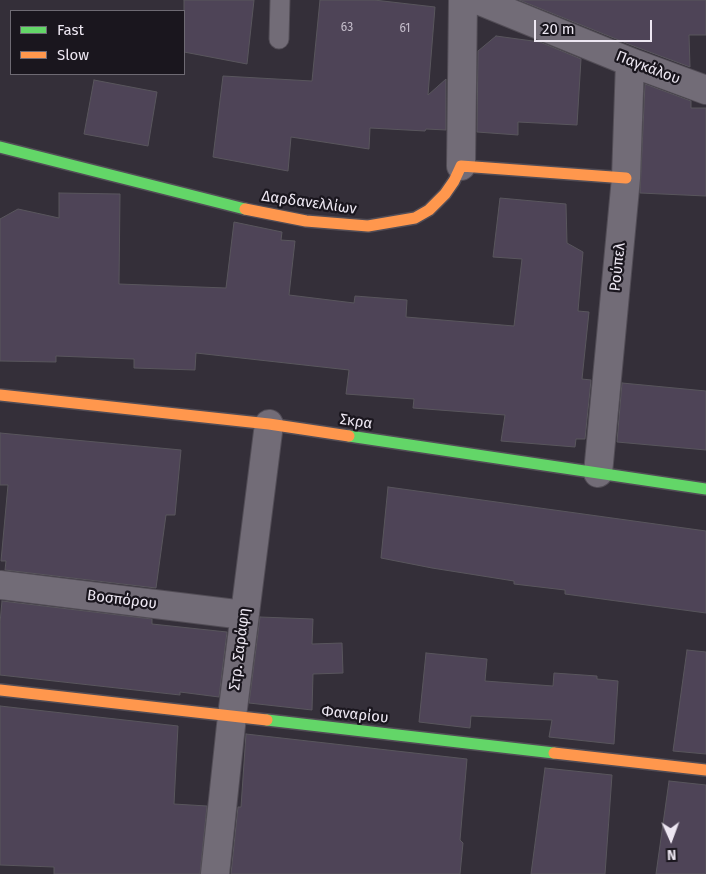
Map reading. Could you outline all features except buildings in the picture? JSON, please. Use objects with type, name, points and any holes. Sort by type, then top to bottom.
[{"type":"street","points":[[463,0],[461,166],[626,178]]},
{"type":"street","name":"Παγκάλου","points":[[478,0],[630,62],[706,90]]},
{"type":"street","name":"Ρούπελ","points":[[598,472],[626,178],[630,62]]},
{"type":"street","name":"Δαρδανελλίων","points":[[0,147],[254,211],[306,221],[368,226],[415,218],[429,210],[454,182],[461,166]]},
{"type":"street","name":"Σκρα","points":[[0,395],[269,424],[706,489]]},
{"type":"street","name":"Στρ. Σαράφη","points":[[215,874],[244,615],[269,424]]},
{"type":"street","name":"Βοσπόρου","points":[[0,585],[244,615]]},
{"type":"street","name":"Φαναρίου","points":[[0,690],[706,770]]},
{"type":"lane","points":[[279,39],[280,0]]},
{"type":"traffic: fast","points":[[0,147],[245,209]]},
{"type":"traffic: fast","points":[[349,436],[706,489]]},
{"type":"traffic: fast","points":[[267,720],[554,753]]},
{"type":"traffic: slow","points":[[245,209],[306,221],[368,226],[415,218],[429,210],[445,194],[461,166],[626,178]]},
{"type":"traffic: slow","points":[[0,395],[269,424],[349,436]]},
{"type":"traffic: slow","points":[[0,690],[267,720]]},
{"type":"traffic: slow","points":[[554,753],[706,770]]}]
